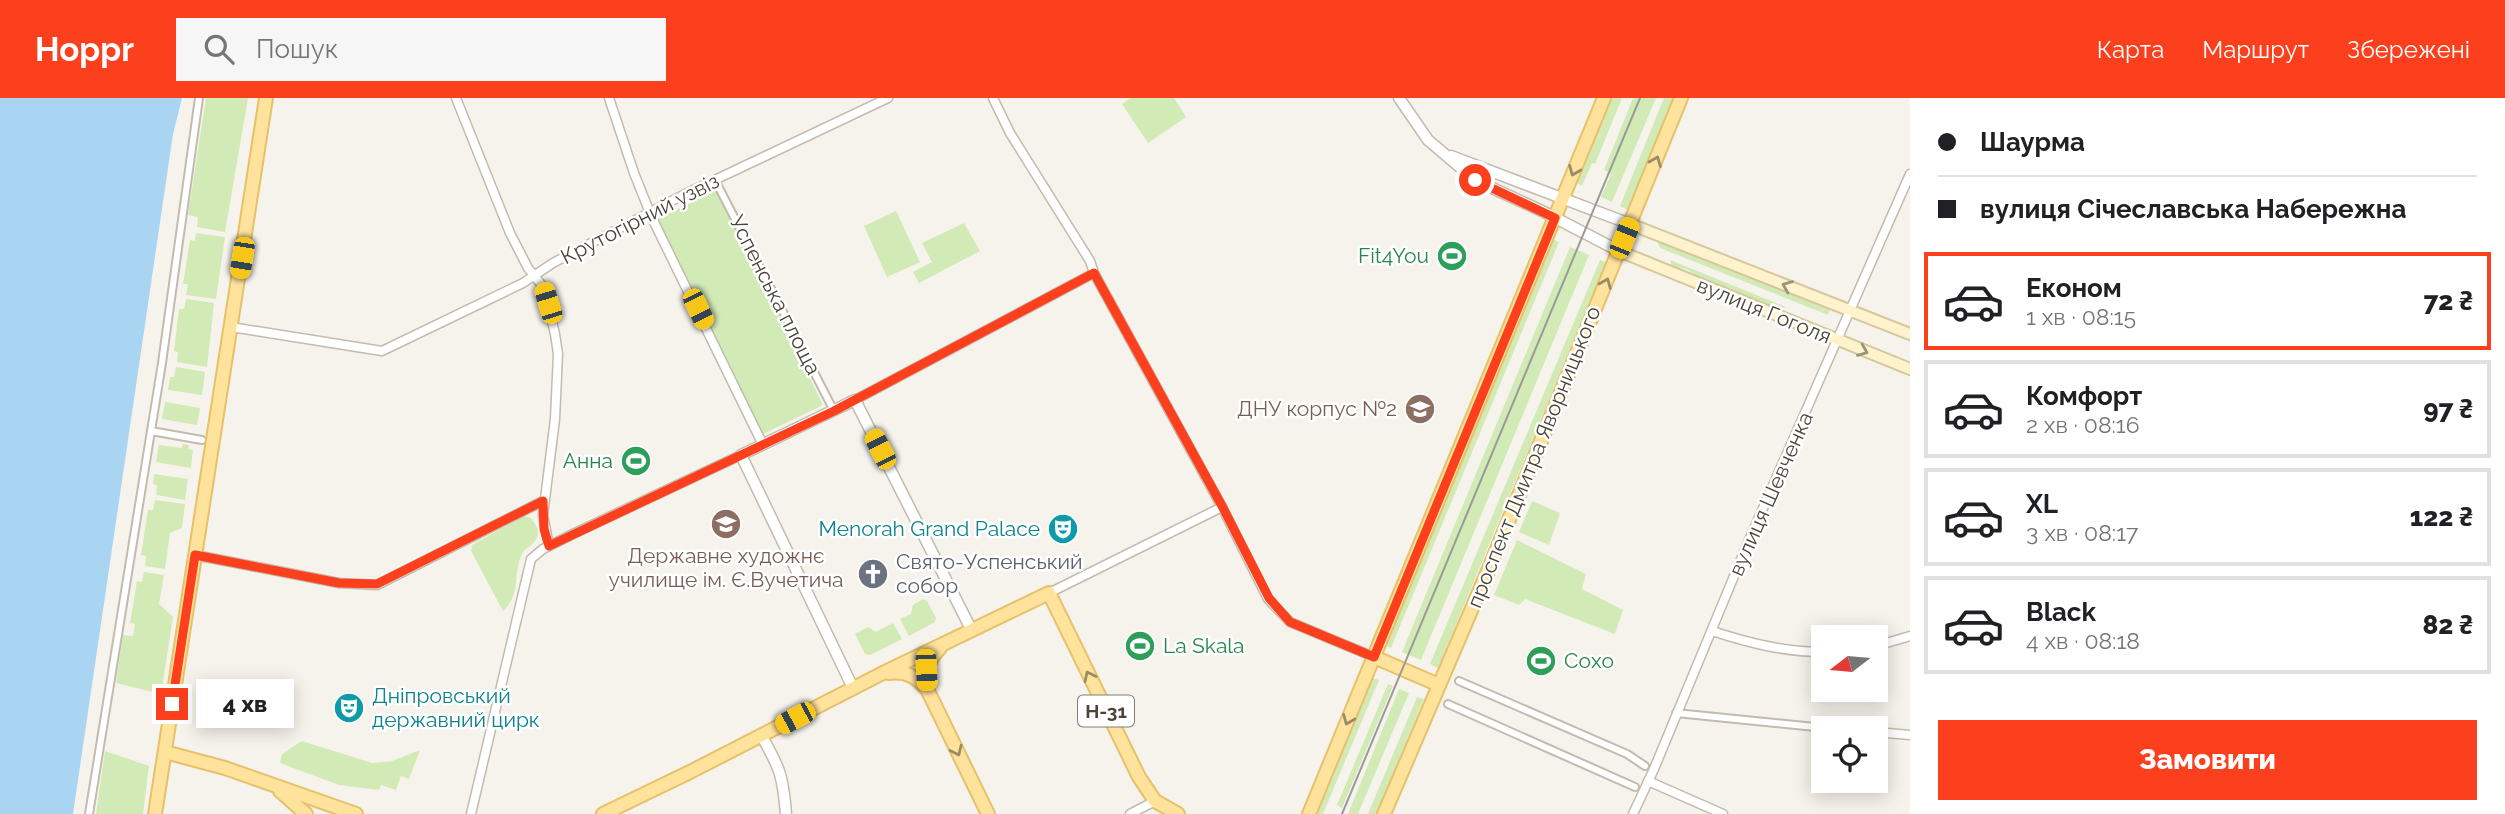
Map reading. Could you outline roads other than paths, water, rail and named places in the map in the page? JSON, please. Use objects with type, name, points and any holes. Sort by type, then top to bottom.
[{"type":"main road","points":[[155,814],[266,98]]},
{"type":"main road","points":[[1309,814],[1604,98]]},
{"type":"main road","name":"проспект Дмитра Яворницького","points":[[1384,814],[1497,550],[1681,98]]},
{"type":"main road","name":"вулиця Гоголя","points":[[1630,224],[1910,334]]},
{"type":"main road","name":"вулиця Гоголя","points":[[1619,251],[1910,369]]},
{"type":"main road","points":[[603,814],[1049,593]]},
{"type":"main road","name":"Н-31","points":[[1049,593],[1139,777],[1155,801],[1178,814]]},
{"type":"main road","points":[[927,689],[926,670],[930,659],[944,645]]},
{"type":"main road","points":[[1374,657],[1439,685]]},
{"type":"main road","points":[[881,674],[901,671],[911,675],[927,689],[988,814]]},
{"type":"main road","points":[[165,752],[272,784],[356,814]]},
{"type":"main road","points":[[272,784],[306,814]]},
{"type":"street","points":[[89,814],[151,432],[199,98]]},
{"type":"street","points":[[456,98],[510,233],[528,268],[544,288],[548,303],[558,354],[555,419],[543,501],[544,529],[549,546]]},
{"type":"street","points":[[609,98],[650,213],[763,445]]},
{"type":"street","name":"Крутогірний узвіз","points":[[231,327],[382,351],[536,276],[553,263],[715,180],[888,98]]},
{"type":"street","points":[[993,98],[1010,133],[1090,261],[1269,598],[1290,622],[1374,657]]},
{"type":"street","points":[[1399,98],[1428,140],[1475,180],[1619,251]]},
{"type":"street","points":[[1443,153],[1630,224]]},
{"type":"street","name":"вулиця Шевченка","points":[[1633,814],[1749,540],[1910,174]]},
{"type":"street","name":"Успенська площа","points":[[715,180],[834,411]]},
{"type":"street","points":[[471,814],[528,564],[535,554],[834,411],[1094,273]]},
{"type":"street","points":[[855,400],[972,631]]},
{"type":"street","points":[[151,432],[202,440]]},
{"type":"street","points":[[741,455],[853,688]]},
{"type":"street","points":[[195,555],[339,583],[377,584],[543,501]]},
{"type":"street","points":[[1049,593],[1222,506]]},
{"type":"street","points":[[1712,631],[1770,648],[1811,652]]},
{"type":"street","points":[[1888,642],[1910,636]]},
{"type":"street","points":[[1459,681],[1627,754],[1645,766]]},
{"type":"street","points":[[1448,704],[1635,787]]},
{"type":"street","points":[[1676,713],[1811,727]]},
{"type":"street","points":[[1888,733],[1910,735]]},
{"type":"street","points":[[761,735],[779,765],[783,778],[786,814]]},
{"type":"street","points":[[1648,781],[1723,814]]},
{"type":"street","points":[[1130,814],[1155,801]]},
{"type":"water","points":[[0,98],[182,98],[173,134],[73,814],[0,814]]},
{"type":"tram line","points":[[1342,814],[1640,98]]},
{"type":"place","name":"Fit4You","points":[[1452,256]]},
{"type":"place","name":"ДНУ корпус №2","points":[[1420,409]]},
{"type":"place","name":"Анна","points":[[636,461]]},
{"type":"place","name":"Державне художнє училище ім. Є.Вучетича","points":[[726,524]]},
{"type":"place","name":"Menorah Grand Palace","points":[[1063,529]]},
{"type":"place","name":"Свято-Успенський собор","points":[[873,574]]},
{"type":"place","name":"La Skala","points":[[1140,646]]},
{"type":"place","name":"Сохо","points":[[1541,661]]},
{"type":"place","name":"Дніпровський державний цирк","points":[[349,708]]}]
